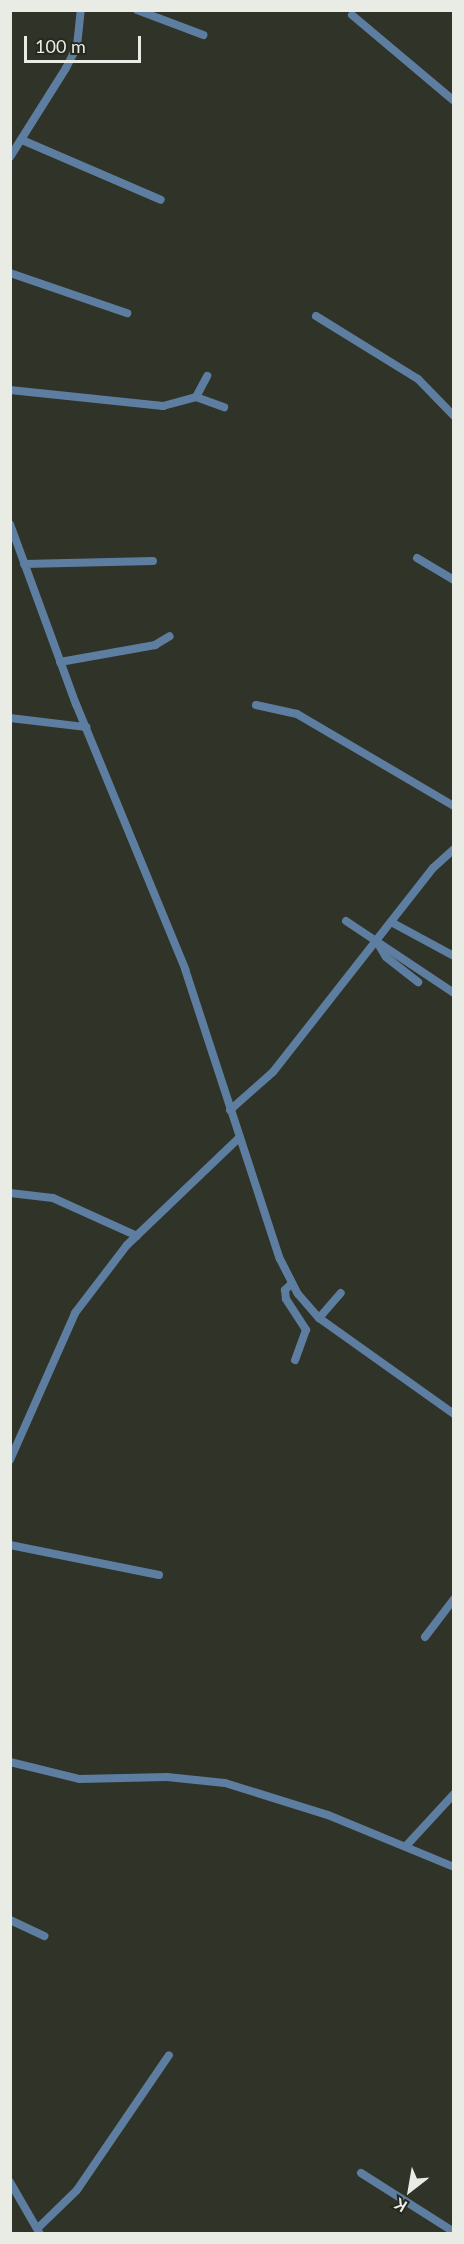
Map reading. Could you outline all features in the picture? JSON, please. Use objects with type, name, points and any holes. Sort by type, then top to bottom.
[{"type":"street","points":[[10,157],[77,46],[81,10]]},
{"type":"street","points":[[138,10],[203,35]]},
{"type":"street","points":[[352,15],[453,101]]},
{"type":"street","points":[[22,140],[161,200]]},
{"type":"street","points":[[10,273],[127,313]]},
{"type":"street","points":[[316,316],[418,379],[453,416]]},
{"type":"street","points":[[196,397],[207,376]]},
{"type":"street","points":[[10,390],[163,406],[196,397],[224,407]]},
{"type":"street","points":[[10,524],[60,662],[185,969],[269,1232],[292,1283],[319,1318],[453,1414]]},
{"type":"street","points":[[417,558],[453,580]]},
{"type":"street","points":[[24,564],[153,561]]},
{"type":"street","points":[[60,662],[155,645],[170,636]]},
{"type":"street","points":[[256,705],[297,714],[453,806]]},
{"type":"street","points":[[10,718],[86,726]]},
{"type":"street","points":[[230,1110],[273,1072],[376,940],[453,849]]},
{"type":"street","points":[[346,921],[453,993]]},
{"type":"street","points":[[391,922],[453,956]]},
{"type":"street","points":[[376,940],[386,957],[418,982]]},
{"type":"street","points":[[11,1459],[75,1313],[137,1236],[240,1137]]},
{"type":"street","points":[[10,1193],[53,1198],[137,1236]]},
{"type":"street","points":[[292,1283],[285,1290],[286,1299],[306,1330],[295,1360]]},
{"type":"street","points":[[319,1318],[340,1293]]},
{"type":"street","points":[[10,1545],[159,1575]]},
{"type":"street","points":[[425,1637],[453,1599]]},
{"type":"street","points":[[10,1762],[80,1779],[178,1778],[225,1783],[406,1846],[453,1867]]},
{"type":"street","points":[[406,1846],[453,1794]]},
{"type":"street","points":[[10,1920],[44,1936]]},
{"type":"street","points":[[10,2182],[39,2231],[77,2190],[169,2055]]},
{"type":"street","points":[[361,2173],[453,2232]]}]
